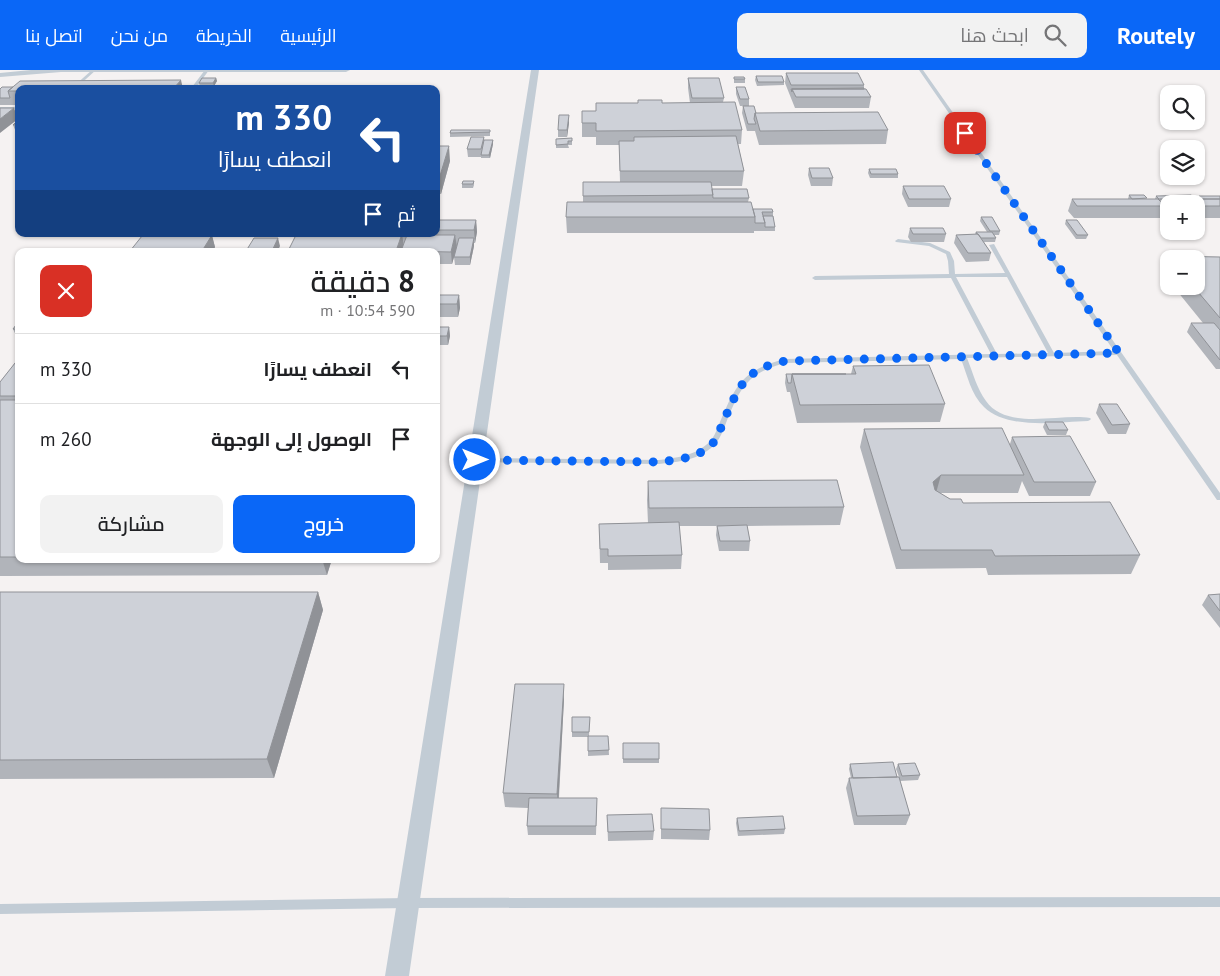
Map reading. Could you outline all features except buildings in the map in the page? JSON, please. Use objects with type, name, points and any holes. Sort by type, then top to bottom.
[{"type":"street","points":[[53,70],[346,70]]},
{"type":"street","points":[[0,75],[61,70]]},
{"type":"street","points":[[397,976],[535,70]]},
{"type":"lane","points":[[77,85],[94,70]]},
{"type":"lane","points":[[198,85],[207,70]]},
{"type":"lane","points":[[921,70],[1220,498]]},
{"type":"lane","points":[[0,108],[15,108]]},
{"type":"lane","points":[[898,241],[930,245],[944,250],[950,257],[952,275],[995,356]]},
{"type":"lane","points":[[992,245],[1052,354]]},
{"type":"lane","points":[[815,278],[1009,275]]},
{"type":"lane","points":[[475,460],[659,462],[683,459],[710,446],[716,439],[745,379],[762,367],[785,361],[1119,353]]},
{"type":"lane","points":[[963,356],[982,400],[997,414],[1018,420],[1088,419]]},
{"type":"lane","points":[[0,909],[408,903],[1220,902]]},
{"type":"route","points":[[475,460],[659,462],[683,459],[710,446],[716,439],[745,379],[762,367],[772,363],[798,360],[1119,353],[965,133]]}]
